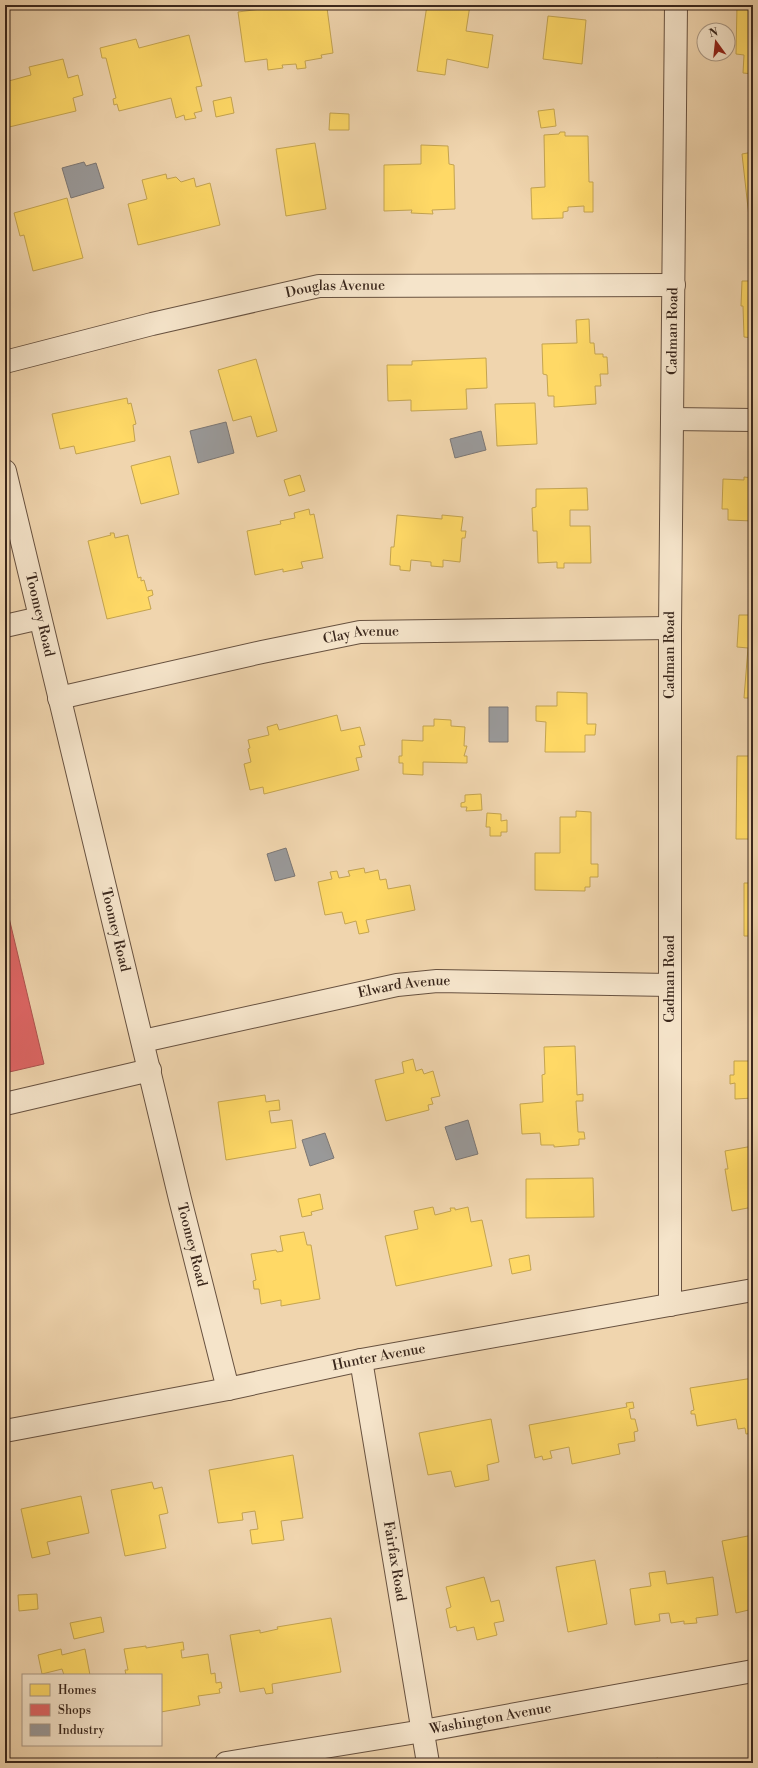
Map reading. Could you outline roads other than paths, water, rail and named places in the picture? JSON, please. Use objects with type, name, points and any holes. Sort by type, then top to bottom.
[{"type":"street","name":"Cadman Road","points":[[670,1305],[670,628],[676,5]]},
{"type":"street","name":"Douglas Avenue","points":[[5,362],[152,324],[319,286],[674,285]]},
{"type":"street","points":[[672,419],[753,420]]},
{"type":"street","name":"Toomey Road","points":[[5,471],[228,1389]]},
{"type":"street","points":[[5,626],[40,618]]},
{"type":"street","name":"Clay Avenue","points":[[59,698],[254,654],[360,632],[670,628]]},
{"type":"street","name":"Elward Avenue","points":[[143,1042],[397,985],[437,981],[670,985]]},
{"type":"street","points":[[5,1104],[150,1070]]},
{"type":"street","name":"Hunter Avenue","points":[[5,1431],[228,1389],[361,1360],[753,1290]]},
{"type":"street","name":"Fairfax Road","points":[[361,1360],[428,1763]]},
{"type":"street","name":"Washington Avenue","points":[[226,1763],[423,1731],[753,1671]]}]
